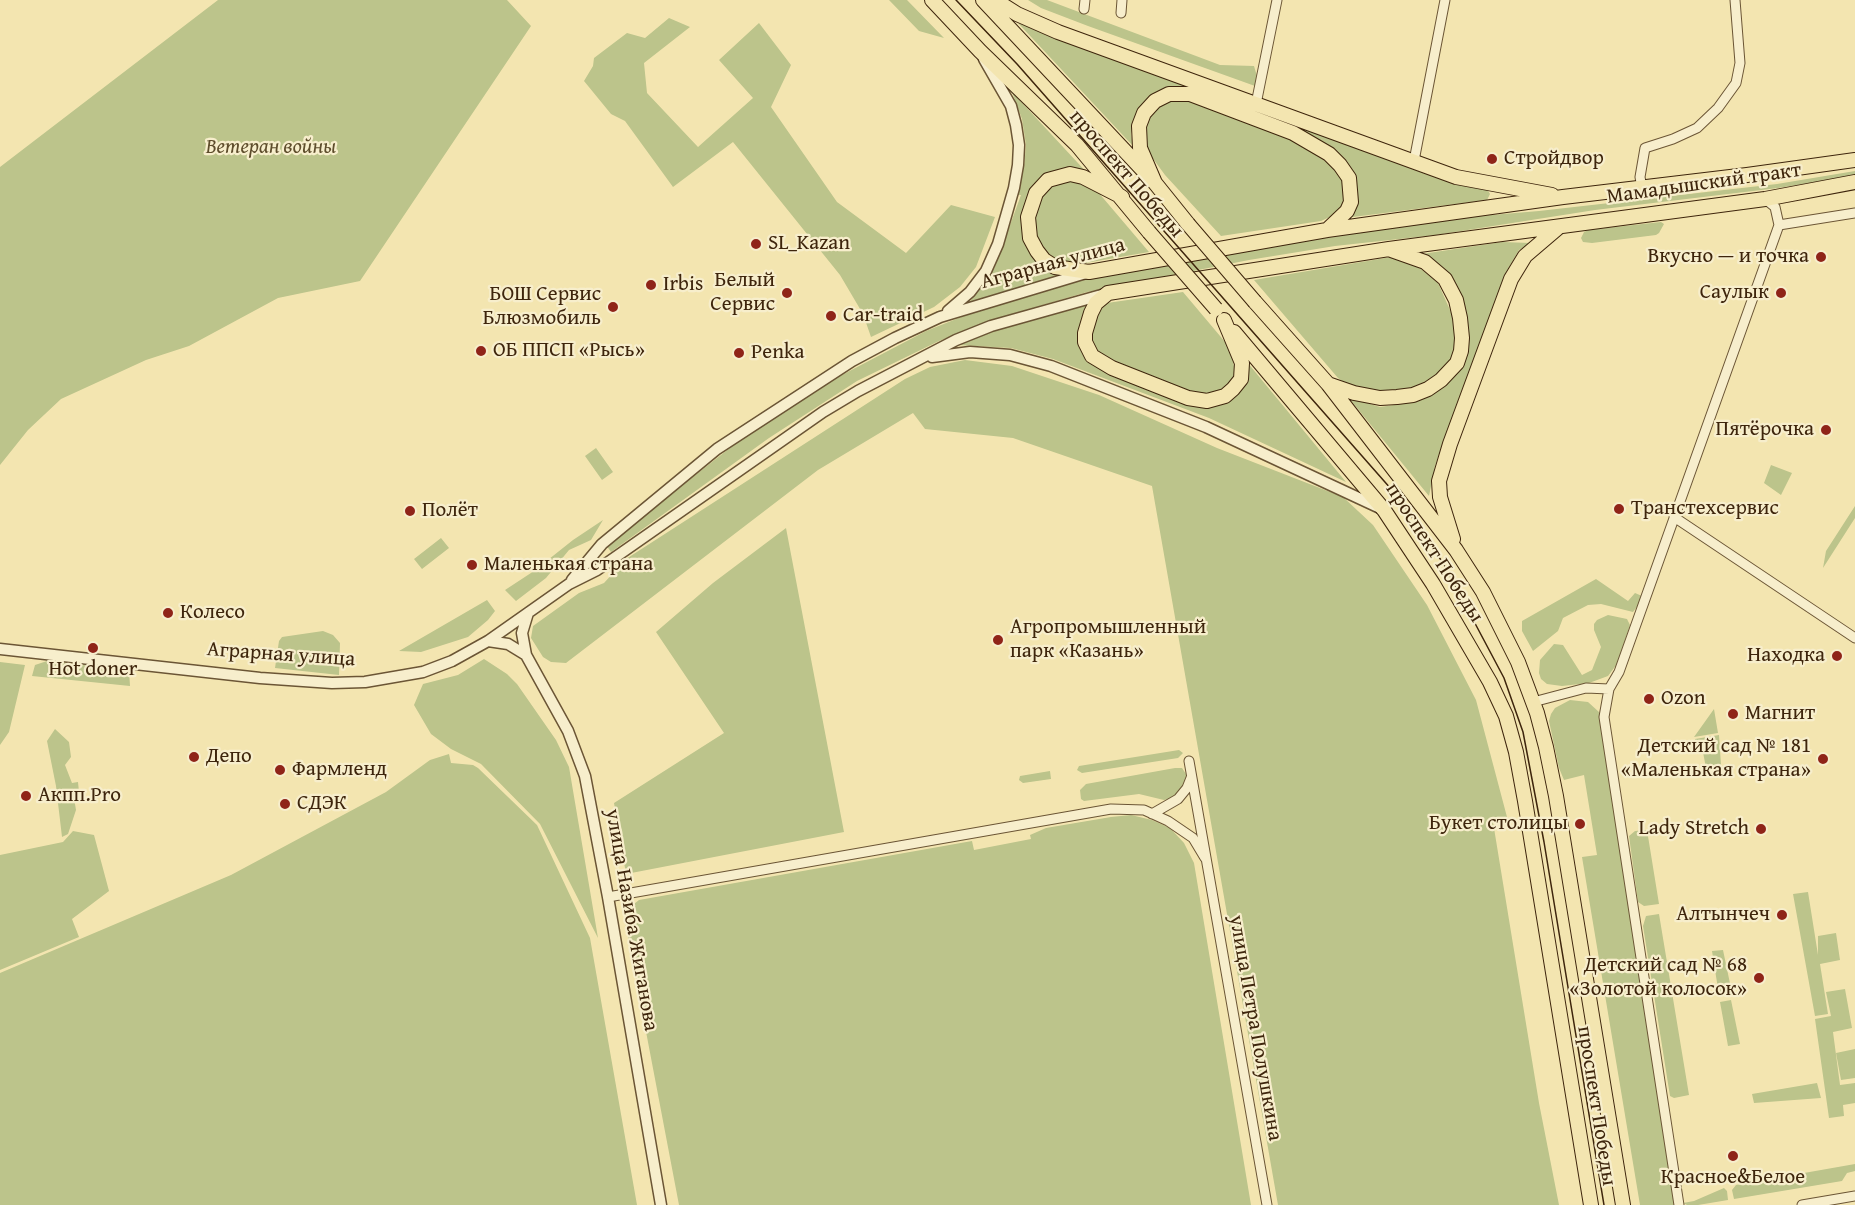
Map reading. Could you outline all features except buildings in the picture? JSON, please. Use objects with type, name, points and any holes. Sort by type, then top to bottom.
[{"type":"main road","name":"проспект Победы","points":[[932,0],[980,51],[1077,145],[1384,510],[1433,584],[1490,682],[1506,716],[1516,752],[1591,1205]]},
{"type":"main road","name":"проспект Победы","points":[[983,0],[1155,183],[1255,302],[1328,384],[1456,550],[1483,592],[1518,662],[1546,747],[1623,1205]]},
{"type":"main road","points":[[994,0],[1017,14],[1058,32],[1456,177],[1563,197]]},
{"type":"main road","points":[[1155,183],[1140,148],[1139,126],[1144,113],[1155,101],[1169,94],[1190,94],[1293,133],[1329,154],[1349,178],[1351,202],[1347,211],[1327,230]]},
{"type":"main road","name":"Мамадышский тракт","points":[[1618,191],[1855,159]]},
{"type":"main road","points":[[1089,272],[1055,267],[1044,260],[1030,238],[1029,208],[1036,193],[1048,180],[1070,174],[1098,183],[1122,197]]},
{"type":"main road","name":"Мамадышский тракт","points":[[1560,226],[1765,199],[1855,182]]},
{"type":"main road","name":"Аграрная улица","points":[[1089,272],[1327,230],[1618,191]]},
{"type":"main road","points":[[1456,550],[1440,497],[1439,481],[1442,469],[1511,279],[1525,256],[1560,226]]},
{"type":"main road","name":"Аграрная улица","points":[[1108,293],[1389,249],[1560,226]]},
{"type":"main road","points":[[1328,384],[1354,393],[1380,398],[1413,395],[1441,380],[1457,363],[1462,345],[1461,318],[1456,300],[1445,279],[1425,262],[1389,249]]},
{"type":"main road","points":[[1108,293],[1096,303],[1087,322],[1085,342],[1092,356],[1112,368],[1197,400],[1207,401],[1225,396],[1241,380],[1242,363],[1220,315]]},
{"type":"street","points":[[1121,13],[1122,0]]},
{"type":"street","points":[[1256,104],[1277,0]]},
{"type":"street","points":[[1414,161],[1445,0]]},
{"type":"street","points":[[1642,188],[1640,177],[1645,148],[1697,128],[1718,108],[1736,83],[1740,63],[1735,0]]},
{"type":"street","points":[[940,317],[970,292],[986,271],[998,244],[1018,165],[1019,145],[1011,106],[980,51]]},
{"type":"street","points":[[1679,1205],[1604,717],[1609,689],[1619,672],[1779,225],[1775,207],[1765,199]]},
{"type":"street","points":[[1779,225],[1855,213]]},
{"type":"street","name":"Аграрная улица","points":[[569,584],[602,544],[709,455],[743,430],[852,361],[940,317],[1089,272]]},
{"type":"street","name":"Аграрная улица","points":[[0,649],[271,679],[357,683],[394,679],[423,672],[452,661],[488,641],[569,584],[597,570],[824,412],[858,391],[956,340],[991,326],[1108,293]]},
{"type":"street","points":[[917,360],[970,352],[1010,355],[1051,366],[1206,427],[1384,510]]},
{"type":"street","points":[[1674,517],[1855,638]]},
{"type":"street","points":[[602,544],[604,557],[609,561],[614,558]]},
{"type":"street","name":"улица Назиба Жиганова","points":[[528,613],[522,633],[526,655],[579,756],[585,776],[661,1205]]},
{"type":"street","points":[[488,641],[517,647],[526,655]]},
{"type":"street","points":[[1533,702],[1586,688],[1609,689]]},
{"type":"street","name":"улица Петра Полушкина","points":[[1189,760],[1267,1205]]},
{"type":"street","points":[[1152,814],[1178,799],[1187,788],[1191,777]]},
{"type":"street","points":[[608,897],[1111,809],[1144,810],[1168,821],[1193,838],[1205,858]]},
{"type":"street","points":[[1802,1205],[1855,1196]]},
{"type":"green space","name":"Ветеран войны","points":[[218,0],[507,0],[531,26],[360,281],[278,298],[189,346],[146,360],[61,399],[28,430],[0,465],[0,167]]},
{"type":"green space","points":[[889,0],[907,0],[944,38],[919,31]]},
{"type":"green space","points":[[1028,0],[1047,0],[1220,65],[1254,66],[1257,76],[1255,86],[1088,26],[1041,8]]},
{"type":"green space","points":[[669,18],[690,27],[644,63],[647,93],[698,147],[753,98],[719,60],[759,23],[791,65],[771,107],[837,202],[906,253],[951,205],[995,217],[976,267],[960,287],[934,307],[871,337],[863,314],[840,275],[733,142],[673,187],[625,121],[611,114],[584,81],[593,66],[594,58],[627,33],[645,38]]},
{"type":"green space","points":[[1018,23],[1487,189],[1490,194],[1487,200],[1345,218],[1354,205],[1340,158],[1186,89],[1155,94],[1146,100],[1133,123],[1131,134],[1133,146]]},
{"type":"green space","points":[[1012,92],[1090,176],[1032,190],[1033,253],[1070,273],[967,305],[994,269],[1021,195],[1018,195],[1026,145],[1022,119]]},
{"type":"green space","points":[[1169,98],[1188,98],[1293,136],[1328,159],[1345,180],[1346,193],[1343,206],[1334,215],[1321,221],[1221,236],[1165,175],[1143,145],[1146,118],[1155,106]]},
{"type":"green space","points":[[1855,171],[1855,176],[1778,188],[1595,210],[1436,235],[1335,246],[1249,260],[1087,292],[992,320],[939,341],[857,381],[769,438],[611,552],[606,545],[749,433],[840,376],[926,331],[984,308],[1082,280],[1333,234],[1444,219],[1539,211],[1777,184]]},
{"type":"green space","points":[[1068,179],[1098,192],[1149,252],[1080,264],[1058,260],[1039,247],[1032,228],[1033,210],[1051,182]]},
{"type":"green space","points":[[1661,222],[1664,224],[1656,235],[1592,243],[1583,242],[1581,238],[1588,230]]},
{"type":"green space","points":[[1502,242],[1531,243],[1519,250],[1505,274],[1443,442],[1429,496],[1348,397],[1380,407],[1415,402],[1445,384],[1462,364],[1460,299],[1415,255]]},
{"type":"green space","points":[[1397,256],[1421,269],[1438,283],[1454,319],[1457,338],[1455,361],[1429,385],[1379,396],[1356,391],[1338,378],[1254,280]]},
{"type":"green space","points":[[1183,292],[1231,349],[1236,378],[1222,391],[1206,395],[1190,393],[1116,363],[1093,348],[1090,335],[1100,307],[1107,303]]},
{"type":"green space","points":[[1088,302],[1081,320],[1079,336],[1083,354],[1089,361],[1207,407],[1228,403],[1238,393],[1247,362],[1346,482],[1209,418],[1053,359],[1011,348],[957,345],[1013,324]]},
{"type":"green space","points":[[965,360],[1012,366],[1099,395],[1217,448],[1343,497],[1373,525],[1427,605],[1476,700],[1507,817],[1493,822],[1539,1103],[1559,1205],[1278,1205],[1152,486],[1013,438],[925,429],[913,413],[818,470],[566,663],[551,662],[543,657],[531,638],[533,626],[579,593],[604,583],[626,559],[905,379],[930,367]]},
{"type":"green space","points":[[596,448],[613,472],[602,480],[585,456]]},
{"type":"green space","points":[[1771,465],[1792,473],[1781,495],[1764,483]]},
{"type":"green space","points":[[1855,506],[1855,518],[1823,568],[1826,551]]},
{"type":"green space","points":[[603,520],[591,540],[569,550],[546,578],[516,601],[505,590],[534,571]]},
{"type":"green space","points":[[786,528],[844,832],[626,874],[614,803],[724,733],[656,632],[713,583]]},
{"type":"green space","points":[[441,538],[449,548],[422,569],[414,559]]},
{"type":"green space","points":[[1596,579],[1628,601],[1635,593],[1642,596],[1640,603],[1633,612],[1601,604],[1588,605],[1563,618],[1558,631],[1533,651],[1522,631],[1522,621]]},
{"type":"green space","points":[[487,600],[495,611],[468,637],[421,652],[399,651]]},
{"type":"green space","points":[[1608,615],[1627,619],[1630,625],[1617,664],[1608,676],[1589,683],[1562,686],[1547,684],[1541,679],[1540,660],[1554,644],[1563,645],[1582,675],[1592,670],[1601,647],[1594,624]]},
{"type":"green space","points":[[323,631],[333,635],[340,643],[339,675],[275,668],[279,641],[282,637]]},
{"type":"green space","points":[[484,659],[507,674],[517,684],[556,740],[569,767],[598,938],[540,824],[481,764],[451,749],[431,734],[414,705],[423,684],[458,675]]},
{"type":"green space","points":[[47,661],[129,670],[130,686],[32,676],[35,665]]},
{"type":"green space","points":[[0,662],[25,665],[9,732],[0,745]]},
{"type":"green space","points":[[1570,700],[1588,702],[1599,712],[1674,1205],[1640,1205],[1582,857],[1597,855],[1584,775],[1564,780],[1559,768],[1549,721],[1555,708]]},
{"type":"green space","points":[[1714,709],[1718,733],[1694,737]]},
{"type":"green space","points":[[55,729],[69,742],[71,757],[65,765],[72,783],[78,782],[79,792],[73,792],[76,810],[68,834],[62,837],[56,786],[47,741]]},
{"type":"green space","points":[[1719,735],[1721,765],[1706,768],[1703,752],[1697,750],[1695,739]]},
{"type":"green space","points":[[1179,750],[1183,753],[1178,758],[1082,773],[1077,770],[1079,766]]},
{"type":"green space","points":[[449,754],[451,763],[473,765],[478,768],[537,825],[590,938],[637,1205],[0,1205],[0,973],[231,875],[386,792],[430,760]]},
{"type":"green space","points":[[1182,768],[1186,774],[1186,781],[1173,798],[1164,800],[1139,794],[1084,801],[1081,799],[1080,790],[1086,784]]},
{"type":"green space","points":[[1050,771],[1051,779],[1023,783],[1019,780],[1020,776]]},
{"type":"green space","points":[[1131,815],[1152,820],[1170,828],[1184,843],[1194,863],[1251,1205],[679,1205],[624,916],[629,908],[639,900],[972,841],[974,850],[1031,839],[1030,835],[1046,828]]},
{"type":"green space","points":[[1647,830],[1659,904],[1644,906],[1638,902],[1629,836],[1635,831]]},
{"type":"green space","points":[[73,831],[94,835],[109,891],[72,919],[79,937],[0,970],[0,855],[63,842]]},
{"type":"green space","points":[[1808,892],[1818,955],[1818,936],[1836,933],[1840,960],[1820,964],[1828,1014],[1815,1016],[1793,894]]},
{"type":"green space","points":[[1659,914],[1689,1095],[1674,1098],[1670,1096],[1643,926],[1646,916]]},
{"type":"green space","points":[[1723,950],[1732,993],[1719,995],[1712,951]]},
{"type":"green space","points":[[1845,989],[1852,1028],[1833,1032],[1840,1085],[1855,1083],[1855,1103],[1843,1105],[1844,1116],[1829,1118],[1815,1019],[1831,1016],[1826,992]]},
{"type":"green space","points":[[1731,1000],[1740,1044],[1728,1046],[1720,1002]]},
{"type":"green space","points":[[1855,1049],[1855,1078],[1841,1080],[1836,1053]]},
{"type":"green space","points":[[1817,1083],[1821,1098],[1754,1103],[1752,1094]]},
{"type":"green space","points":[[1855,1164],[1855,1171],[1847,1173],[1842,1181],[1734,1199],[1732,1190],[1736,1185]]},
{"type":"green space","points":[[1724,1188],[1727,1191],[1728,1200],[1698,1205],[1683,1203],[1694,1201]]},
{"type":"tram line","points":[[956,0],[1017,64],[1399,498],[1443,563],[1504,678],[1523,732],[1544,842],[1604,1205]]},
{"type":"place","name":"Стройдвор","points":[[1492,159]]},
{"type":"place","name":"SL_Kazan","points":[[756,244]]},
{"type":"place","name":"Вкусно — и точка","points":[[1821,257]]},
{"type":"place","name":"Irbis","points":[[651,285]]},
{"type":"place","name":"Белый Сервис","points":[[787,293]]},
{"type":"place","name":"Саулык","points":[[1781,293]]},
{"type":"place","name":"БОШ Сервис Блюзмобиль","points":[[613,307]]},
{"type":"place","name":"Car-traid","points":[[831,316]]},
{"type":"place","name":"ОБ ППСП «Рысь»","points":[[481,351]]},
{"type":"place","name":"Penka","points":[[739,353]]},
{"type":"place","name":"Пятёрочка","points":[[1826,430]]},
{"type":"place","name":"Транстехсервис","points":[[1619,509]]},
{"type":"place","name":"Полёт","points":[[410,511]]},
{"type":"place","name":"Маленькая страна","points":[[472,565]]},
{"type":"place","name":"Колесо","points":[[168,613]]},
{"type":"place","name":"Агропромышленный парк «Казань»","points":[[998,640]]},
{"type":"place","name":"Hot doner","points":[[93,648]]},
{"type":"place","name":"Находка","points":[[1837,656]]},
{"type":"place","name":"Ozon","points":[[1649,699]]},
{"type":"place","name":"Магнит","points":[[1733,714]]},
{"type":"place","name":"Депо","points":[[194,757]]},
{"type":"place","name":"Детский сад № 181 «Маленькая страна»","points":[[1823,759]]},
{"type":"place","name":"Фармленд","points":[[280,770]]},
{"type":"place","name":"Акпп.Pro","points":[[26,796]]},
{"type":"place","name":"СДЭК","points":[[285,804]]},
{"type":"place","name":"Букет столицы","points":[[1580,824]]},
{"type":"place","name":"Lady Stretch","points":[[1761,829]]},
{"type":"place","name":"Алтынчеч","points":[[1782,915]]},
{"type":"place","name":"Детский сад № 68 «Золотой колосок»","points":[[1759,978]]},
{"type":"place","name":"Красное&Белое","points":[[1733,1156]]}]
